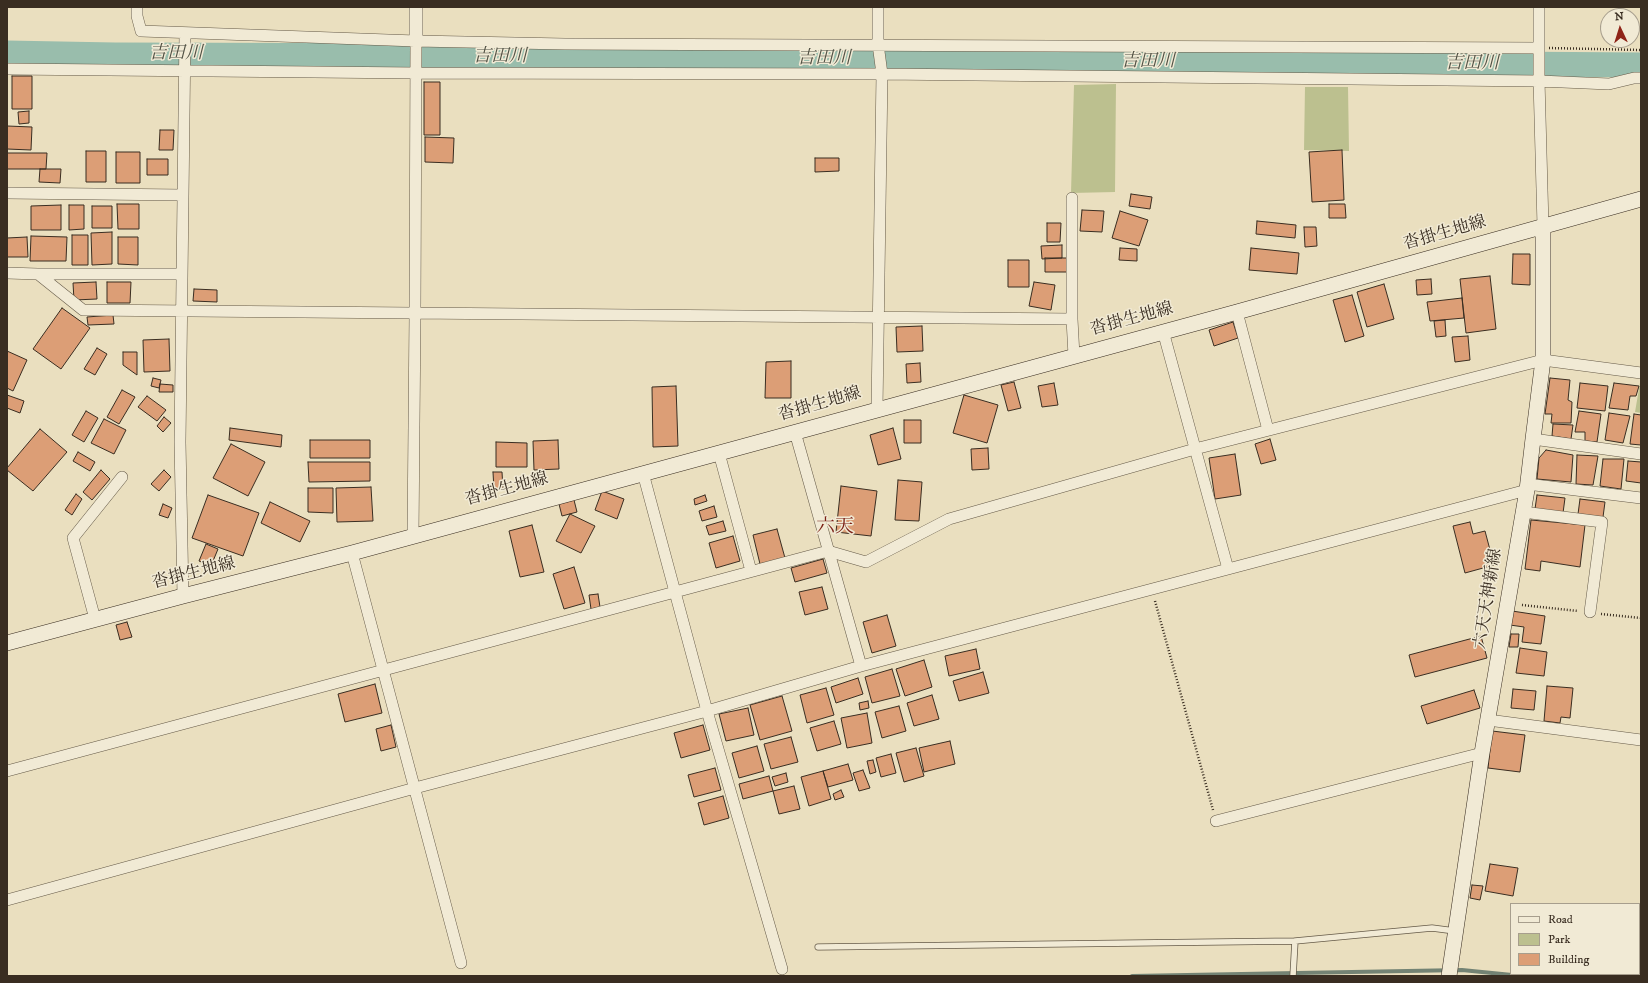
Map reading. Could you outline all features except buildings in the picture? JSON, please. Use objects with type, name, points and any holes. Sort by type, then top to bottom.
[{"type":"main road","name":"沓掛生地線","points":[[7,643],[352,553],[1237,312],[1641,199]]},
{"type":"main road","name":"六天天神新線","points":[[1449,976],[1482,753],[1527,487],[1543,360],[1543,226]]},
{"type":"street","points":[[137,7],[137,16],[141,31],[185,34],[416,41],[565,44],[1539,48]]},
{"type":"street","points":[[412,536],[415,314],[416,7]]},
{"type":"street","points":[[877,409],[882,73],[878,45],[878,7]]},
{"type":"street","points":[[1539,7],[1539,81],[1543,226]]},
{"type":"street","points":[[183,596],[180,442],[186,72],[185,34]]},
{"type":"street","points":[[7,69],[186,72],[882,73],[1539,81],[1609,84],[1634,78],[1641,78]]},
{"type":"street","points":[[7,193],[183,195]]},
{"type":"street","points":[[1072,198],[1072,319],[1074,356]]},
{"type":"street","points":[[7,273],[182,274]]},
{"type":"street","points":[[38,274],[83,310],[1072,319]]},
{"type":"street","points":[[1237,312],[1268,430]]},
{"type":"street","points":[[1163,331],[1228,569]]},
{"type":"street","points":[[7,771],[828,551],[866,562],[949,519],[1195,449],[1543,360],[1641,373]]},
{"type":"street","points":[[795,432],[861,666]]},
{"type":"street","points":[[1533,439],[1641,454]]},
{"type":"street","points":[[719,453],[752,571]]},
{"type":"street","points":[[643,473],[707,711],[782,969]]},
{"type":"street","points":[[95,619],[73,538],[122,477]]},
{"type":"street","points":[[7,900],[415,788],[707,711],[861,666],[1228,569],[1527,487],[1641,498]]},
{"type":"street","points":[[1523,512],[1602,522],[1590,612]]},
{"type":"street","points":[[352,553],[461,963]]},
{"type":"street","points":[[1488,720],[1641,740]]},
{"type":"street","points":[[1216,821],[1482,753]]},
{"type":"lane","points":[[818,947],[1295,940],[1432,928],[1456,931]]},
{"type":"lane","points":[[1293,976],[1295,940]]},
{"type":"path","points":[[1539,48],[1641,50]]},
{"type":"path","points":[[1151,589],[1216,821]]},
{"type":"path","points":[[1507,603],[1641,618]]},
{"type":"green space","points":[[1116,84],[1115,192],[1071,193],[1074,85]]},
{"type":"green space","points":[[1305,87],[1348,87],[1349,151],[1304,150]]},
{"type":"green space","points":[[1641,383],[1641,413],[1635,412]]},
{"type":"waterway","name":"吉田川","points":[[7,53],[115,55],[520,56],[734,60],[1641,65]]},
{"type":"waterway","points":[[1132,976],[1462,970],[1510,975]]},
{"type":"waterway","points":[[1512,975],[1522,976]]},
{"type":"district","name":"六天","points":[[835,528]]}]
